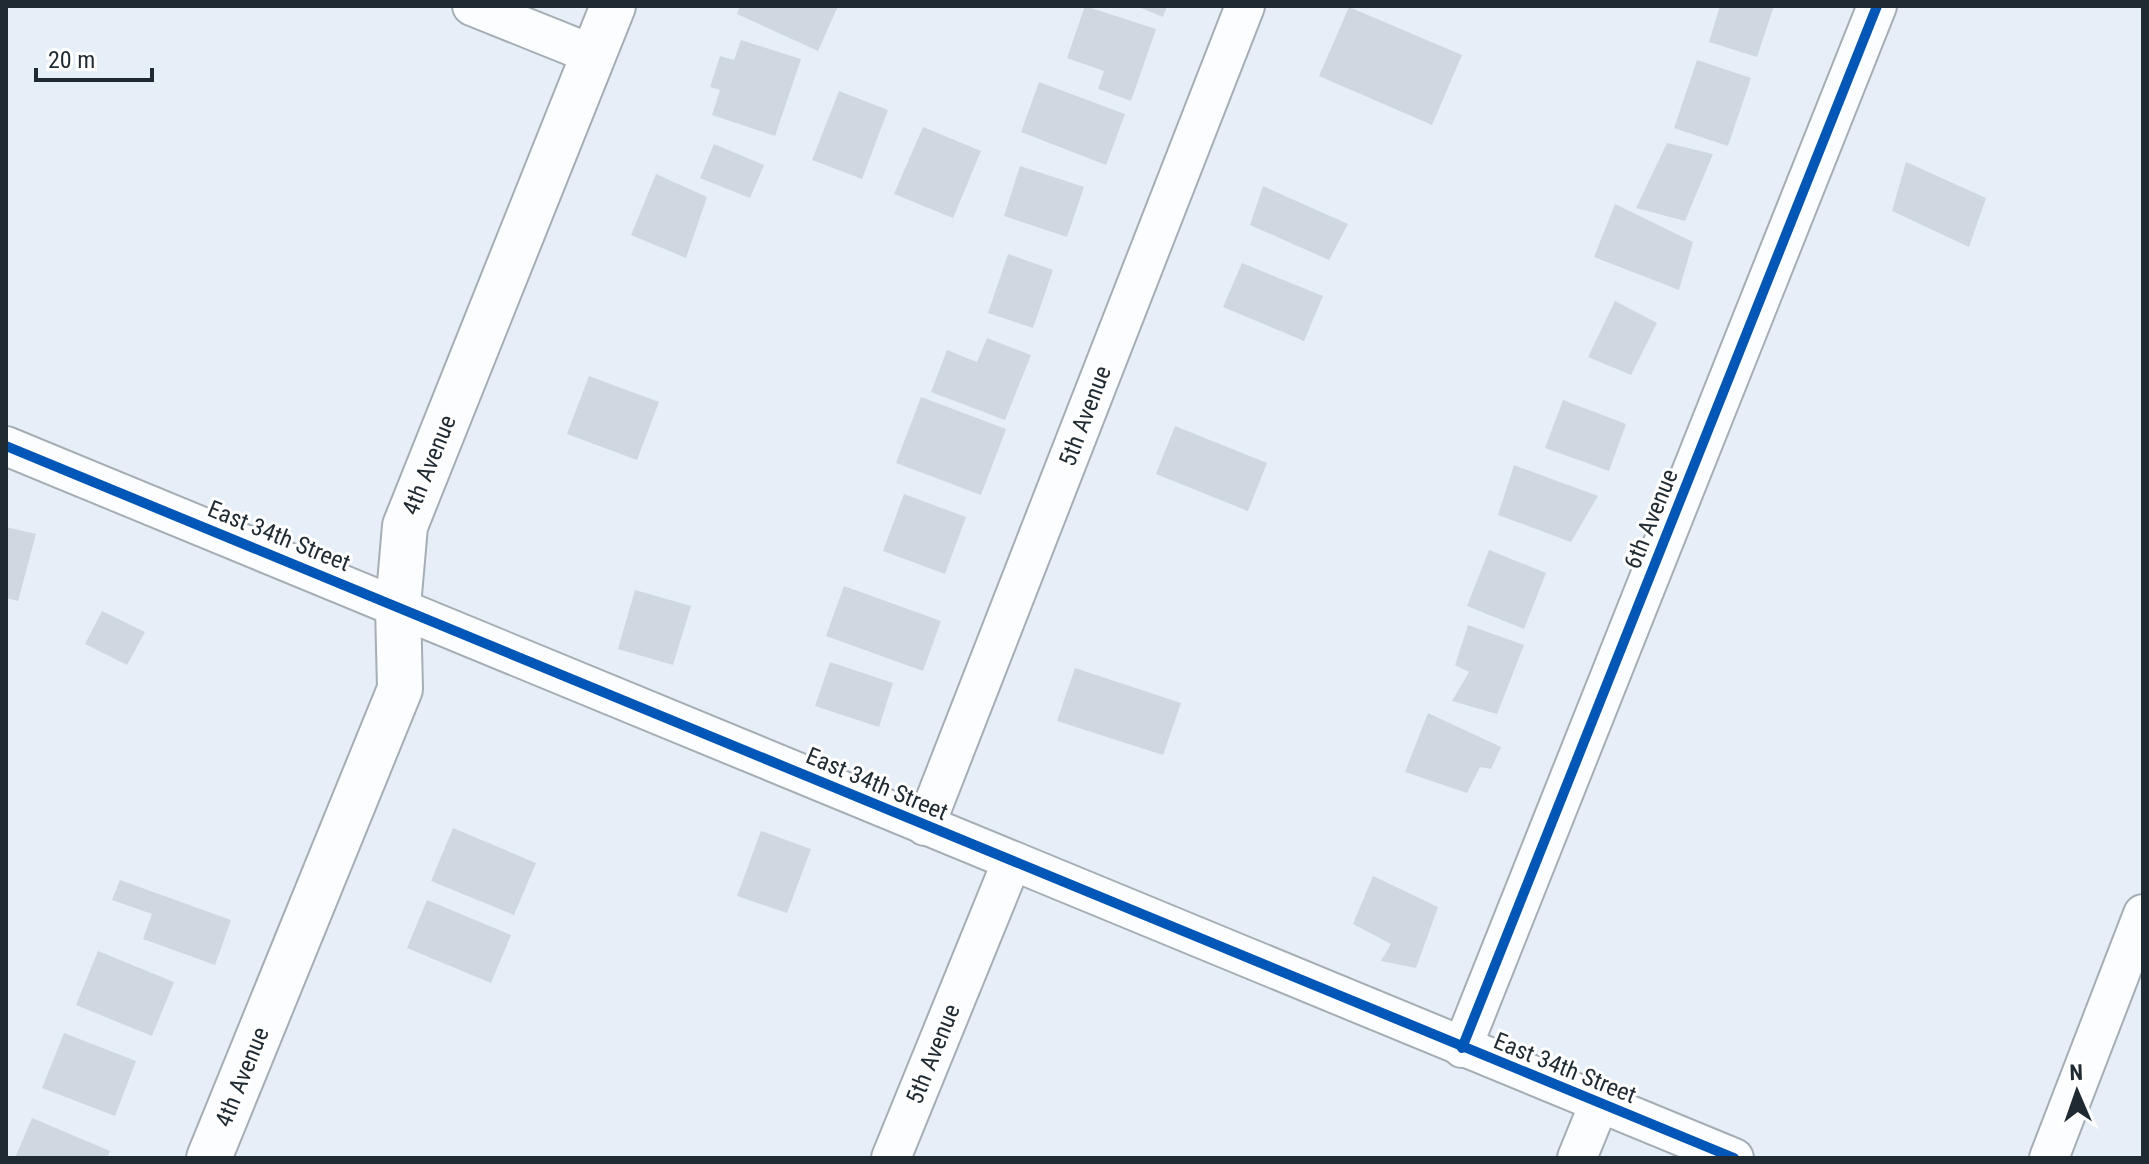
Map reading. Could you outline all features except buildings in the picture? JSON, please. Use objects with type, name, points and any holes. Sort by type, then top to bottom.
[{"type":"main road","name":"4th Avenue","points":[[209,1158],[400,689],[398,606],[405,526],[613,6]]},
{"type":"street","points":[[472,6],[594,55]]},
{"type":"street","name":"5th Avenue","points":[[925,826],[1245,6]]},
{"type":"street","name":"6th Avenue","points":[[1462,1048],[1877,6]]},
{"type":"street","name":"East 34th Street","points":[[6,446],[1734,1158]]},
{"type":"street","name":"5th Avenue","points":[[891,1158],[1012,861]]},
{"type":"street","points":[[2049,1158],[2143,914]]},
{"type":"street","points":[[1577,1158],[1599,1104]]},
{"type":"cycle path","points":[[1462,1048],[1877,6]]},
{"type":"cycle path","points":[[6,446],[1734,1158]]}]
